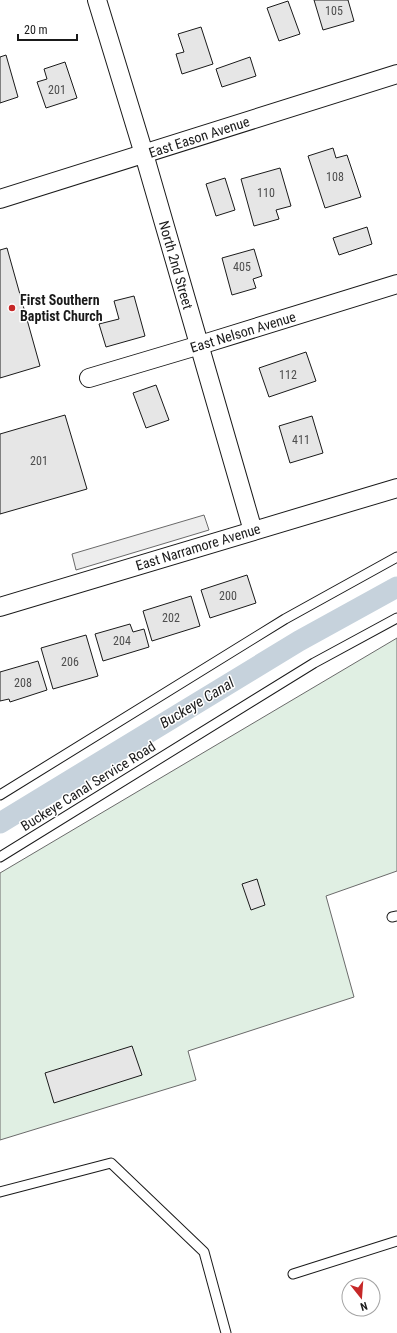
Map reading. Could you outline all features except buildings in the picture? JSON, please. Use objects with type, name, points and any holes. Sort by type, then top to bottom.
[{"type":"street","name":"North 2nd Street","points":[[97,0],[144,154],[253,531]]},
{"type":"street","name":"East Eason Avenue","points":[[0,199],[397,74]]},
{"type":"street","name":"East Nelson Avenue","points":[[89,378],[200,346],[397,284]]},
{"type":"street","name":"East Narramore Avenue","points":[[0,606],[397,488]]},
{"type":"lane","points":[[0,795],[285,619],[397,557]]},
{"type":"lane","name":"Buckeye Canal Service Road","points":[[0,857],[314,664],[397,618]]},
{"type":"lane","points":[[0,1192],[111,1163],[204,1252],[226,1333]]},
{"type":"lane","points":[[293,1274],[397,1241]]},
{"type":"green space","points":[[397,638],[397,871],[326,896],[354,997],[188,1051],[196,1080],[0,1140],[0,873]]},
{"type":"shaded area","points":[[204,515],[209,530],[76,570],[72,554]]},
{"type":"waterway","name":"Buckeye Canal","points":[[0,823],[299,641],[397,587]]},
{"type":"place","name":"First Southern Baptist Church","points":[[12,308]]}]
